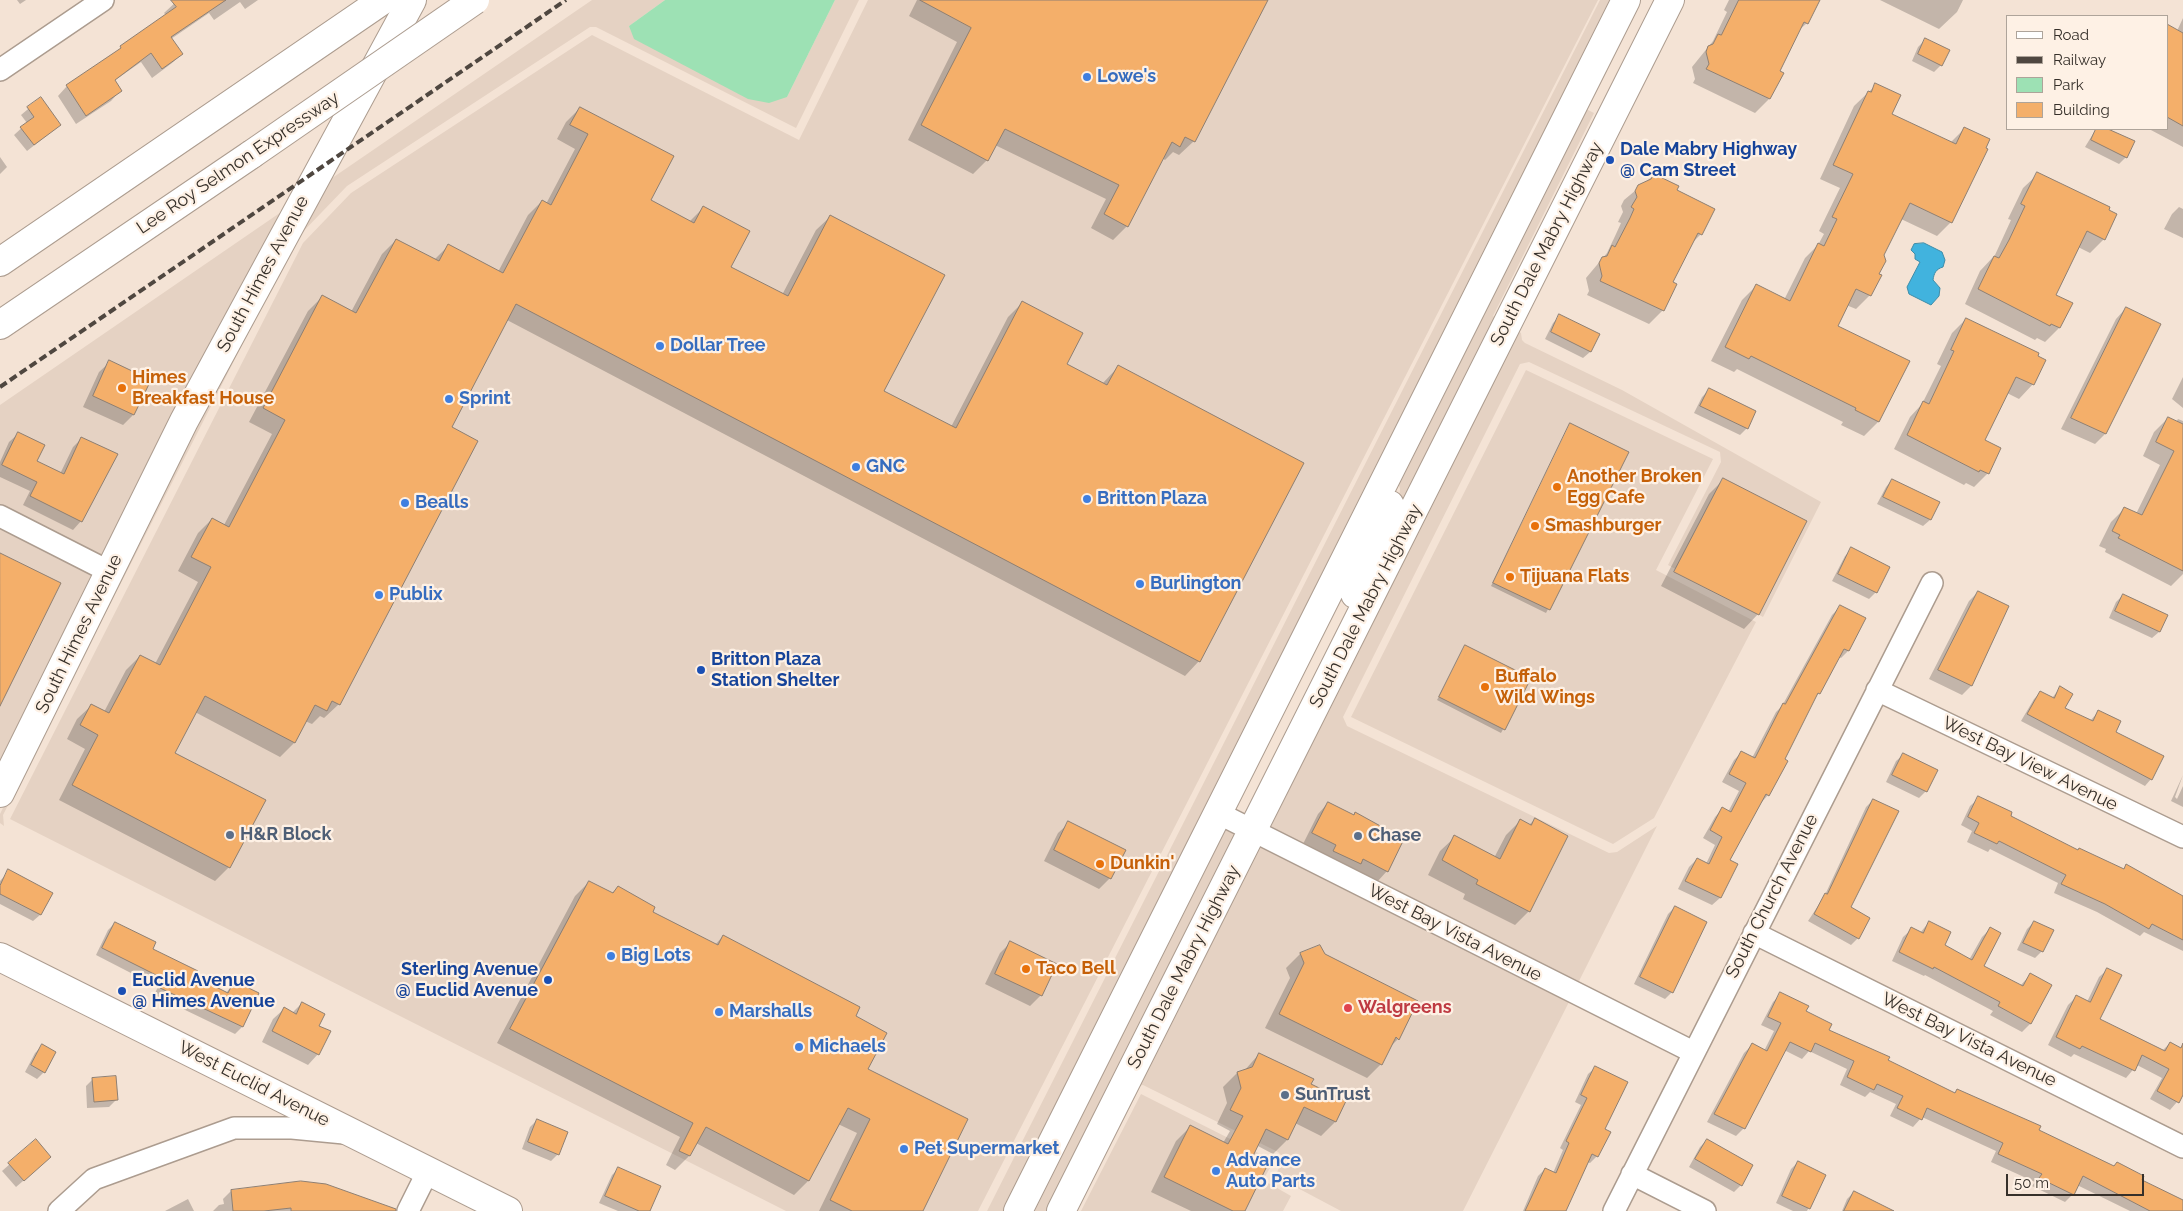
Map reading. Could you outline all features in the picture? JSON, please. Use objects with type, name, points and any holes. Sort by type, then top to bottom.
[{"type":"main road","points":[[0,262],[383,0]]},
{"type":"main road","name":"South Himes Avenue","points":[[0,793],[184,420],[412,0]]},
{"type":"main road","name":"Lee Roy Selmon Expressway","points":[[0,325],[476,0]]},
{"type":"main road","points":[[1018,1211],[1626,0]]},
{"type":"main road","name":"South Dale Mabry Highway","points":[[1061,1211],[1670,0]]},
{"type":"main road","points":[[1578,93],[1614,111]]},
{"type":"main road","points":[[1342,652],[1360,576],[1389,515],[1391,489],[1386,478]]},
{"type":"main road","name":"West Euclid Avenue","points":[[0,957],[508,1211]]},
{"type":"street","points":[[0,70],[103,0]]},
{"type":"street","points":[[0,516],[110,572]]},
{"type":"street","name":"South Church Avenue","points":[[1614,1211],[1932,582]]},
{"type":"street","name":"West Bay View Avenue","points":[[1877,690],[2183,837]]},
{"type":"street","name":"West Bay Vista Avenue","points":[[1218,813],[1693,1052]]},
{"type":"street","name":"West Bay Vista Avenue","points":[[1754,933],[2183,1147]]},
{"type":"street","points":[[59,1211],[94,1179],[234,1128],[292,1128],[356,1134]]},
{"type":"street","points":[[408,1211],[428,1171]]},
{"type":"street","points":[[1632,1174],[1705,1211]]},
{"type":"shaded area","points":[[592,0],[665,0],[629,26],[787,97],[835,0],[859,0],[796,128],[596,27],[590,27],[347,186],[296,239],[3,815],[4,826],[0,823],[0,814],[192,425],[322,185]]},
{"type":"shaded area","points":[[868,0],[1598,0],[978,1211],[786,1211],[10,819],[303,243],[351,193],[592,35],[799,140]]},
{"type":"shaded area","points":[[1600,0],[1615,0],[1007,1211],[987,1211]]},
{"type":"shaded area","points":[[1582,107],[1594,113],[1493,316],[1498,320],[1398,516],[1400,489],[1397,477]]},
{"type":"shaded area","points":[[287,208],[106,559],[0,504],[0,405]]},
{"type":"shaded area","points":[[1515,329],[1521,333],[1522,340],[1525,343],[1622,390],[1821,502],[1763,617],[1668,565],[1721,462],[1720,452],[1529,362],[1520,364],[1343,717],[1347,726],[1609,853],[1617,852],[1657,826],[1578,983],[1266,825]]},
{"type":"shaded area","points":[[1526,370],[1713,459],[1656,570],[1756,622],[1654,818],[1613,844],[1351,717]]},
{"type":"shaded area","points":[[0,528],[97,578],[0,771]]},
{"type":"shaded area","points":[[1221,827],[1239,836],[1051,1211],[1028,1211]]},
{"type":"shaded area","points":[[1256,844],[1569,1002],[1463,1211],[1341,1211],[1275,1176],[1282,1162],[1282,1156],[1278,1152],[1143,1085],[1138,1086]]},
{"type":"shaded area","points":[[1141,1094],[1274,1161],[1263,1180],[1291,1196],[1283,1211],[1081,1211]]},
{"type":"green space","points":[[665,0],[835,0],[787,97],[769,103],[748,99],[634,39],[629,26]]},
{"type":"water","points":[[1924,243],[1942,252],[1945,260],[1943,267],[1937,270],[1934,275],[1933,280],[1940,288],[1939,296],[1931,305],[1909,294],[1907,287],[1920,262],[1915,259],[1915,254],[1911,250],[1914,244]]},
{"type":"building","points":[[171,0],[226,0],[171,37],[183,54],[162,69],[151,53],[115,80],[122,91],[86,116],[66,85],[121,48],[120,46],[176,7]]},
{"type":"building","name":"Lowe's","points":[[920,0],[1268,0],[1195,142],[1185,137],[1180,147],[1172,142],[1128,227],[1104,214],[1119,185],[1005,129],[988,161],[921,125],[971,28]]},
{"type":"building","points":[[1739,0],[1820,0],[1808,24],[1804,22],[1780,71],[1784,73],[1770,99],[1706,69],[1709,64],[1706,52],[1708,46],[1713,44],[1718,34],[1721,35]]},
{"type":"building","points":[[2168,25],[2183,33],[2183,126],[2168,118]]},
{"type":"building","points":[[1925,38],[1950,50],[1942,66],[1918,54]]},
{"type":"building","points":[[1875,83],[1901,95],[1892,114],[1956,144],[1964,127],[1990,139],[1986,148],[1988,149],[1952,223],[1910,203],[1884,255],[1886,261],[1879,274],[1882,275],[1871,296],[1856,289],[1838,326],[1910,361],[1879,422],[1855,410],[1856,408],[1751,356],[1749,359],[1725,347],[1756,284],[1790,301],[1818,243],[1824,246],[1837,219],[1832,217],[1853,174],[1833,165],[1868,91],[1871,92]]},
{"type":"building","points":[[41,97],[61,125],[34,145],[20,127],[34,117],[27,107]]},
{"type":"building","name":"Britton Plaza","points":[[580,107],[674,156],[651,200],[694,223],[703,206],[750,231],[731,267],[788,296],[830,215],[945,275],[884,391],[956,428],[1022,301],[1083,333],[1067,364],[1107,385],[1118,365],[1304,463],[1200,662],[516,304],[452,427],[478,441],[340,705],[332,701],[327,711],[315,705],[295,743],[205,696],[175,753],[266,800],[230,868],[72,785],[98,735],[80,725],[91,704],[109,713],[140,655],[160,665],[211,567],[191,557],[212,518],[229,527],[285,420],[263,408],[322,295],[356,313],[396,239],[439,261],[448,244],[503,273],[542,200],[551,205],[588,134],[570,125]]},
{"type":"building","points":[[2096,130],[2110,130],[2135,141],[2127,158],[2091,140]]},
{"type":"building","points":[[2037,172],[2110,207],[2109,210],[2117,214],[2105,240],[2087,231],[2056,295],[2073,303],[2060,328],[2051,324],[2050,326],[1978,289],[1994,256],[1999,258],[2009,240],[2025,206],[2021,204]]},
{"type":"building","points":[[1654,174],[1679,186],[1677,190],[1715,209],[1702,235],[1698,233],[1673,282],[1677,284],[1664,311],[1600,281],[1602,276],[1599,263],[1602,257],[1607,256],[1612,245],[1615,247],[1630,218],[1634,209],[1631,207],[1637,197],[1635,191],[1638,185],[1651,179]]},
{"type":"building","points":[[2126,307],[2161,324],[2106,434],[2071,418]]},
{"type":"building","points":[[1559,314],[1600,334],[1591,352],[1551,332]]},
{"type":"building","points":[[1966,318],[2039,353],[2038,356],[2046,360],[2034,385],[2016,377],[1985,440],[2001,448],[1989,474],[1980,470],[1979,472],[1907,435],[1923,401],[1929,404],[1954,351],[1951,350]]},
{"type":"building","name":"Himes Breakfast House","points":[[109,360],[151,380],[134,415],[93,396]]},
{"type":"building","points":[[1709,388],[1756,411],[1748,429],[1700,406]]},
{"type":"building","points":[[2168,417],[2183,424],[2183,571],[2118,538],[2120,535],[2112,531],[2124,507],[2142,515],[2174,451],[2156,442]]},
{"type":"building","points":[[1570,423],[1629,452],[1550,610],[1493,583]]},
{"type":"building","points":[[18,432],[45,445],[37,461],[64,474],[81,437],[118,454],[82,522],[30,496],[37,482],[2,465]]},
{"type":"building","points":[[1723,478],[1807,521],[1759,615],[1674,572]]},
{"type":"building","points":[[1892,479],[1940,502],[1931,520],[1883,497]]},
{"type":"building","points":[[1851,547],[1890,567],[1877,593],[1838,574]]},
{"type":"building","points":[[0,553],[61,583],[0,706]]},
{"type":"building","points":[[1978,591],[2009,606],[1972,686],[1938,670]]},
{"type":"building","points":[[2123,594],[2168,615],[2160,632],[2115,611]]},
{"type":"building","points":[[1840,605],[1866,618],[1849,651],[1844,649],[1820,694],[1818,693],[1785,759],[1788,761],[1769,796],[1766,794],[1730,860],[1738,864],[1721,898],[1685,881],[1697,858],[1709,864],[1722,837],[1710,830],[1722,807],[1731,812],[1746,783],[1729,774],[1741,751],[1755,758],[1783,703],[1785,704]]},
{"type":"building","name":"Buffalo Wild Wings","points":[[1465,645],[1531,678],[1505,730],[1439,697]]},
{"type":"building","points":[[2060,686],[2073,694],[2065,708],[2093,721],[2098,710],[2121,721],[2116,732],[2164,756],[2152,780],[2027,714],[2040,691],[2054,698]]},
{"type":"building","points":[[1903,753],[1938,770],[1927,792],[1892,775]]},
{"type":"building","points":[[1978,796],[2012,812],[2011,816],[2078,850],[2079,848],[2124,869],[2126,864],[2183,896],[2183,940],[2152,924],[2149,929],[2105,904],[2061,884],[2066,875],[1999,841],[1997,844],[1974,833],[1979,823],[1968,817]]},
{"type":"building","points":[[1873,799],[1899,811],[1851,907],[1870,918],[1859,939],[1814,914],[1825,893],[1827,894]]},
{"type":"building","name":"Chase","points":[[1328,802],[1354,815],[1355,812],[1404,839],[1388,872],[1363,859],[1361,864],[1333,851],[1336,845],[1312,833]]},
{"type":"building","points":[[1535,818],[1568,836],[1530,912],[1476,884],[1478,880],[1442,860],[1454,835],[1500,859],[1520,819],[1531,825]]},
{"type":"building","name":"Dunkin'","points":[[1068,821],[1126,850],[1111,879],[1054,850]]},
{"type":"building","points":[[8,869],[53,893],[41,915],[0,894],[0,886]]},
{"type":"building","points":[[589,881],[613,893],[618,886],[655,907],[653,912],[718,945],[723,935],[860,1007],[856,1016],[887,1033],[868,1069],[968,1119],[923,1211],[852,1211],[830,1200],[870,1119],[848,1108],[809,1181],[706,1127],[690,1156],[679,1151],[693,1123],[510,1029]]},
{"type":"building","points":[[1675,906],[1707,922],[1673,993],[1640,977]]},
{"type":"building","points":[[1929,921],[1951,932],[1945,945],[1972,960],[1990,927],[2001,933],[1984,966],[2023,986],[2030,973],[2052,985],[2031,1024],[1998,1006],[2000,1002],[1934,967],[1933,969],[1899,952],[1911,927],[1923,933]]},
{"type":"building","points":[[2034,921],[2054,930],[2043,952],[2023,943]]},
{"type":"building","points":[[115,922],[156,942],[153,949],[198,971],[196,977],[228,993],[234,981],[259,993],[243,1027],[160,988],[164,979],[102,948]]},
{"type":"building","name":"Taco Bell","points":[[1010,941],[1057,964],[1042,996],[995,974]]},
{"type":"building","name":"Walgreens","points":[[1320,945],[1325,954],[1418,1001],[1399,1040],[1396,1037],[1382,1065],[1279,1014],[1304,963],[1300,953]]},
{"type":"building","points":[[2107,968],[2122,975],[2100,1019],[2165,1051],[2170,1042],[2181,1048],[2183,1043],[2183,1095],[2179,1103],[2157,1091],[2169,1069],[2142,1055],[2135,1071],[2082,1046],[2080,1049],[2056,1037],[2076,995],[2090,1002]]},
{"type":"building","points":[[1780,992],[1809,1006],[1806,1011],[1832,1024],[1829,1030],[1890,1057],[1888,1060],[1955,1093],[1957,1089],[2041,1126],[2039,1130],[2114,1166],[2117,1162],[2144,1176],[2142,1180],[2183,1200],[2183,1211],[2150,1211],[2083,1176],[2074,1195],[2039,1178],[2042,1174],[1998,1154],[2003,1143],[1927,1108],[1922,1120],[1897,1108],[1903,1096],[1877,1084],[1874,1090],[1847,1077],[1854,1061],[1815,1043],[1811,1052],[1790,1042],[1745,1129],[1714,1114],[1752,1043],[1767,1051],[1781,1023],[1768,1017]]},
{"type":"building","points":[[302,1002],[325,1014],[319,1026],[331,1031],[319,1055],[272,1031],[284,1007],[296,1014]]},
{"type":"building","points":[[42,1044],[56,1052],[45,1073],[31,1065]]},
{"type":"building","points":[[1259,1053],[1314,1079],[1311,1084],[1346,1101],[1336,1122],[1304,1107],[1288,1140],[1266,1129],[1253,1156],[1268,1164],[1245,1211],[1233,1211],[1164,1177],[1190,1125],[1228,1144],[1243,1116],[1230,1110],[1241,1088],[1237,1072],[1252,1067]]},
{"type":"building","points":[[1595,1066],[1628,1082],[1605,1129],[1611,1132],[1598,1157],[1592,1154],[1566,1211],[1525,1211],[1545,1168],[1556,1173],[1569,1143],[1566,1141],[1587,1098],[1581,1095]]},
{"type":"building","points":[[116,1076],[118,1100],[94,1102],[92,1078]]},
{"type":"building","points":[[537,1119],[568,1132],[559,1155],[528,1142]]},
{"type":"building","points":[[36,1139],[51,1157],[24,1181],[8,1163]]},
{"type":"building","points":[[1707,1139],[1753,1165],[1742,1186],[1695,1159]]},
{"type":"building","points":[[1798,1161],[1826,1175],[1810,1209],[1782,1196]]},
{"type":"building","points":[[618,1167],[661,1186],[650,1211],[639,1211],[605,1196]]},
{"type":"building","points":[[301,1181],[326,1184],[396,1209],[396,1211],[291,1211],[291,1208],[264,1211],[233,1211],[231,1190]]},
{"type":"building","points":[[1854,1191],[1894,1211],[1844,1211]]},
{"type":"railway","points":[[0,387],[566,0]]},
{"type":"place","name":"Lowe's","points":[[1087,77]]},
{"type":"place","name":"Dale Mabry Highway @ Cam Street","points":[[1610,160]]},
{"type":"place","name":"Dollar Tree","points":[[660,346]]},
{"type":"place","name":"Himes Breakfast House","points":[[122,388]]},
{"type":"place","name":"Sprint","points":[[449,399]]},
{"type":"place","name":"GNC","points":[[856,467]]},
{"type":"place","name":"Another Broken Egg Cafe","points":[[1557,487]]},
{"type":"place","name":"Britton Plaza","points":[[1087,499]]},
{"type":"place","name":"Bealls","points":[[405,503]]},
{"type":"place","name":"Smashburger","points":[[1535,526]]},
{"type":"place","name":"Tijuana Flats","points":[[1510,577]]},
{"type":"place","name":"Burlington","points":[[1140,584]]},
{"type":"place","name":"Publix","points":[[379,595]]},
{"type":"place","name":"Britton Plaza Station Shelter","points":[[701,670]]},
{"type":"place","name":"Buffalo Wild Wings","points":[[1485,687]]},
{"type":"place","name":"H&R Block","points":[[230,835]]},
{"type":"place","name":"Chase","points":[[1358,836]]},
{"type":"place","name":"Dunkin'","points":[[1100,864]]},
{"type":"place","name":"Big Lots","points":[[611,956]]},
{"type":"place","name":"Taco Bell","points":[[1026,969]]},
{"type":"place","name":"Sterling Avenue @ Euclid Avenue","points":[[548,980]]},
{"type":"place","name":"Euclid Avenue @ Himes Avenue","points":[[122,991]]},
{"type":"place","name":"Walgreens","points":[[1348,1008]]},
{"type":"place","name":"Marshalls","points":[[719,1012]]},
{"type":"place","name":"Michaels","points":[[799,1047]]},
{"type":"place","name":"SunTrust","points":[[1285,1095]]},
{"type":"place","name":"Pet Supermarket","points":[[904,1149]]},
{"type":"place","name":"Advance Auto Parts","points":[[1216,1171]]}]
